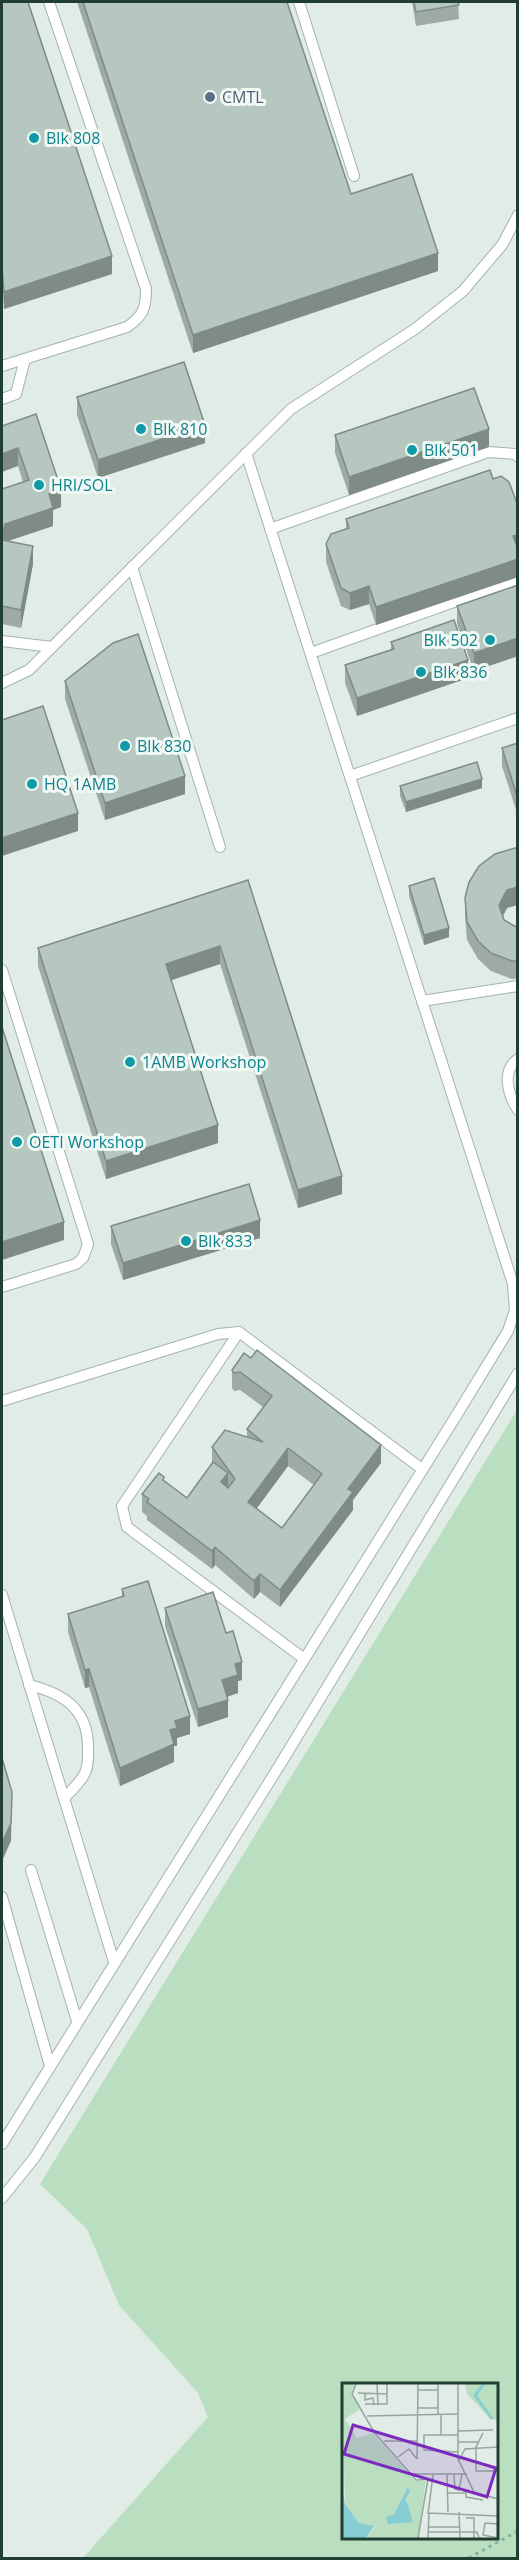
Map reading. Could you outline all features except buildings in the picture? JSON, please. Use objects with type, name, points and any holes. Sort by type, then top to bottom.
[{"type":"lane","points":[[2,366],[128,327],[142,317],[146,305],[146,290],[49,2]]},
{"type":"lane","points":[[298,2],[354,176]]},
{"type":"lane","points":[[2,683],[29,670],[300,402],[415,328],[464,291],[502,245],[518,215]]},
{"type":"lane","points":[[2,399],[16,394],[25,359]]},
{"type":"lane","points":[[270,529],[488,452],[516,454],[518,457]]},
{"type":"lane","points":[[2,2144],[508,1331],[515,1310],[513,1284],[246,453]]},
{"type":"lane","points":[[132,567],[220,847]]},
{"type":"lane","points":[[311,653],[518,579]]},
{"type":"lane","points":[[2,641],[52,647]]},
{"type":"lane","points":[[350,776],[518,718]]},
{"type":"lane","points":[[2,969],[88,1244],[83,1258],[76,1264],[2,1287]]},
{"type":"lane","points":[[422,1001],[518,986]]},
{"type":"lane","points":[[518,1059],[512,1063],[507,1080],[511,1100],[518,1110]]},
{"type":"lane","points":[[2,1401],[218,1334],[239,1332],[422,1469]]},
{"type":"lane","points":[[239,1332],[123,1506],[123,1518],[127,1527],[303,1658]]},
{"type":"lane","points":[[2,2198],[20,2178],[41,2147],[281,1763],[518,1373]]},
{"type":"lane","points":[[2,1595],[114,1962]]},
{"type":"lane","points":[[29,1685],[63,1696],[73,1705],[86,1728],[88,1762],[85,1775],[64,1798]]},
{"type":"lane","points":[[31,1870],[77,2021]]},
{"type":"lane","points":[[2,1897],[51,2066]]},
{"type":"path","points":[[469,2559],[518,2531]]},
{"type":"green space","points":[[517,1410],[517,2558],[83,2558],[208,2417],[198,2393],[119,2305],[87,2229],[40,2184]]},
{"type":"place","name":"CMTL","points":[[210,97]]},
{"type":"place","name":"Blk 808","points":[[34,138]]},
{"type":"place","name":"Blk 810","points":[[141,429]]},
{"type":"place","name":"Blk 501","points":[[412,450]]},
{"type":"place","name":"HRI/SOL","points":[[39,485]]},
{"type":"place","name":"Blk 502","points":[[490,640]]},
{"type":"place","name":"Blk 836","points":[[421,672]]},
{"type":"place","name":"Blk 830","points":[[125,746]]},
{"type":"place","name":"HQ 1AMB","points":[[32,784]]},
{"type":"place","name":"1AMB Workshop","points":[[130,1062]]},
{"type":"place","name":"OETI Workshop","points":[[17,1142]]},
{"type":"place","name":"Blk 833","points":[[186,1241]]}]
